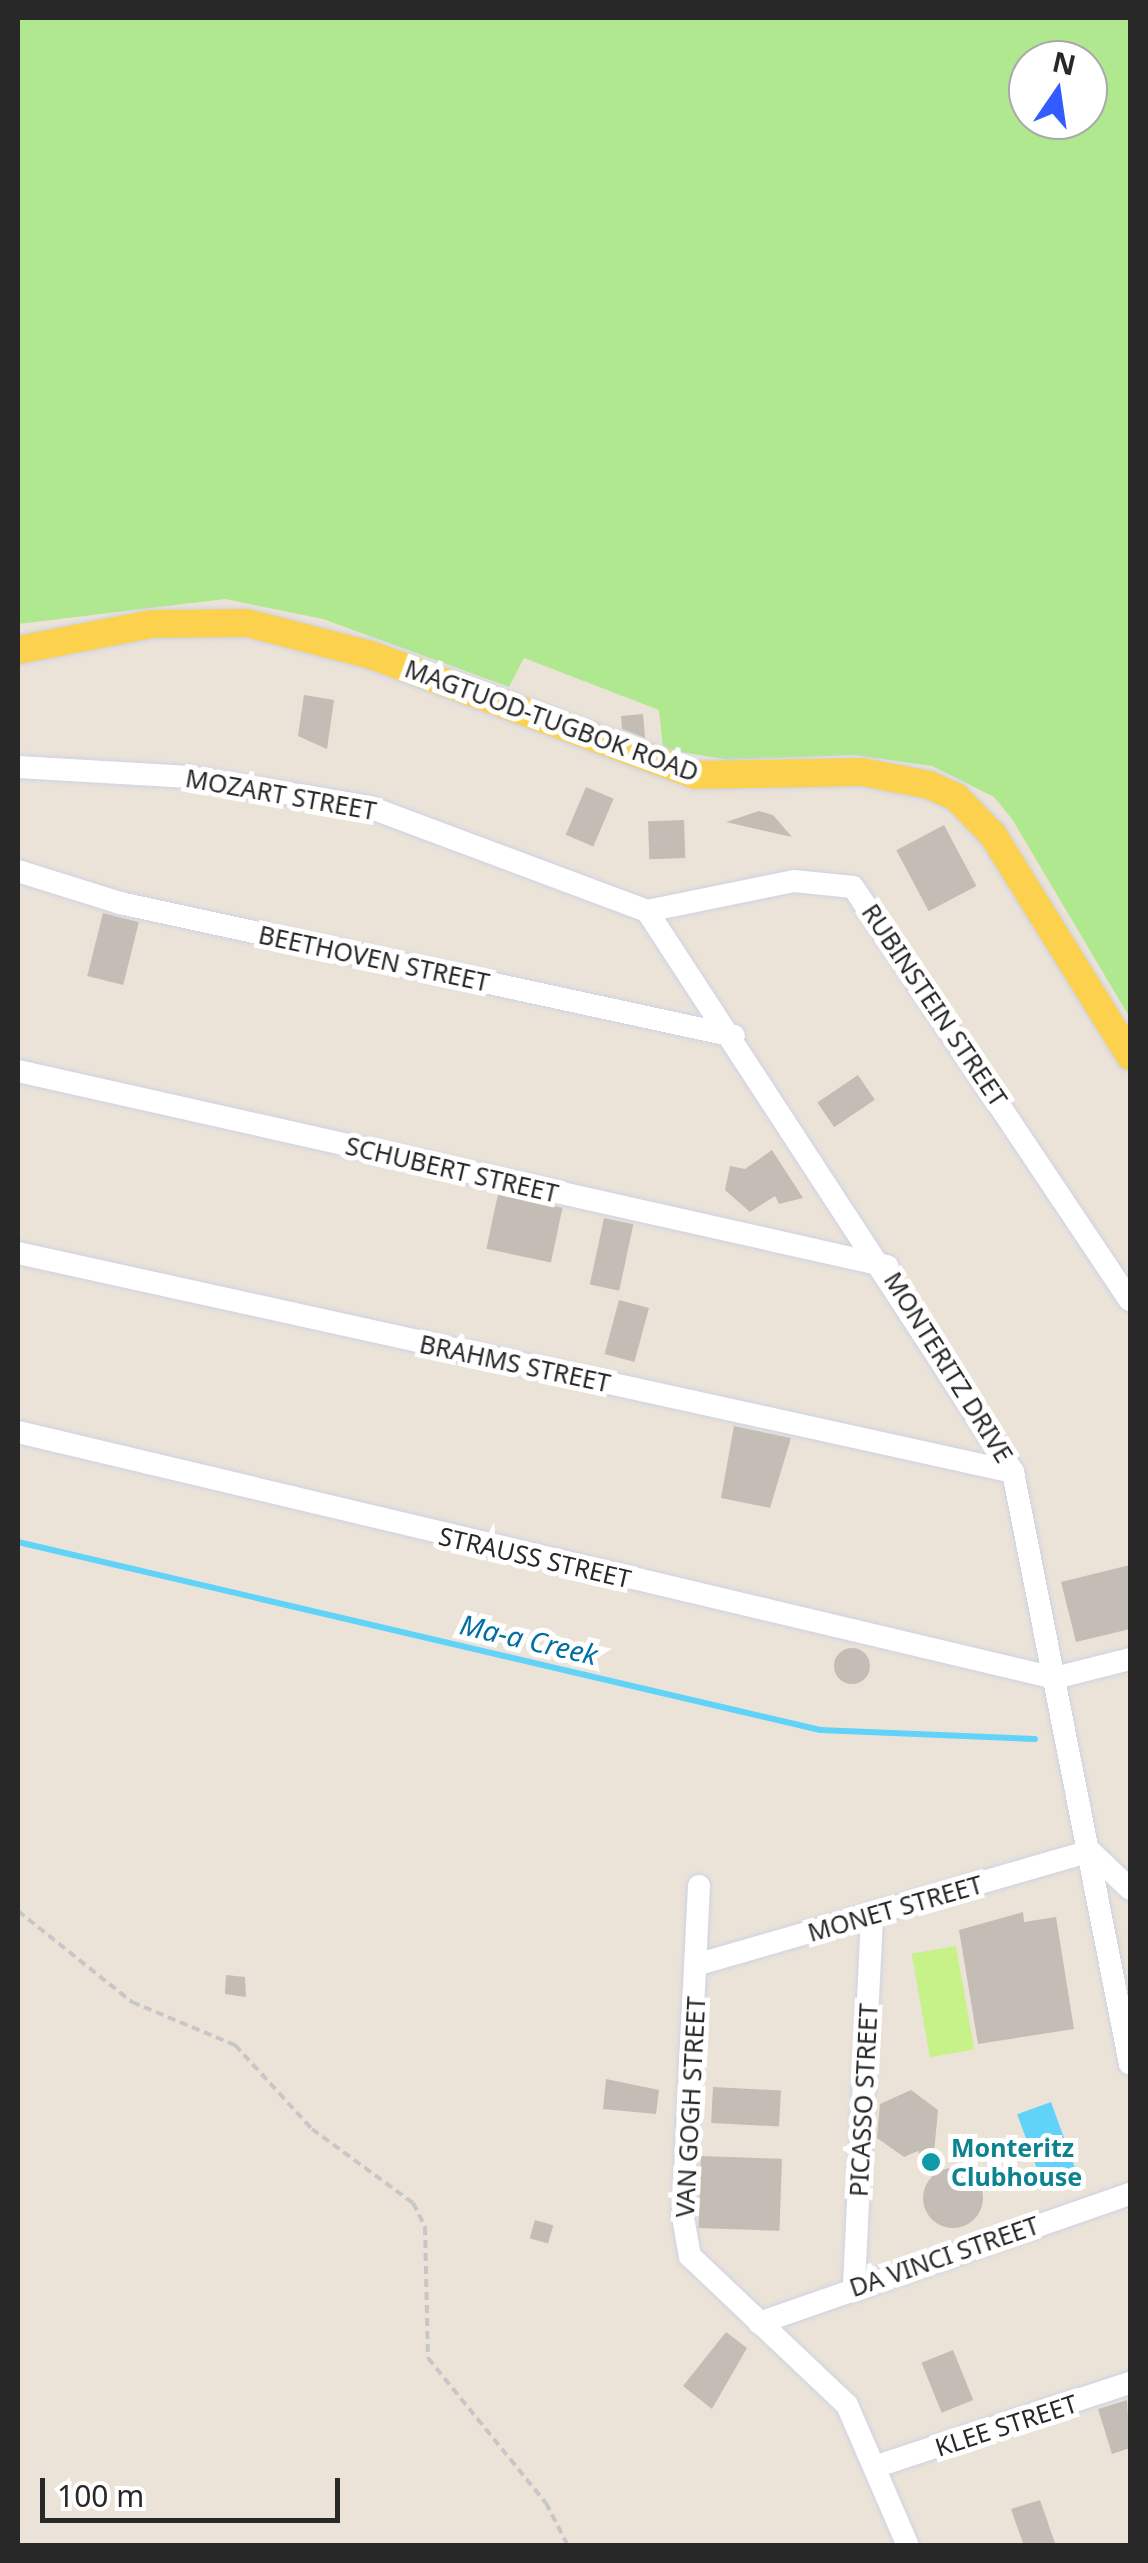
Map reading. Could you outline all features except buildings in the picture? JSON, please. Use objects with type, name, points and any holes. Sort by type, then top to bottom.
[{"type":"main road","name":"MAGTUOD-TUGBOK ROAD","points":[[18,650],[152,624],[247,623],[372,655],[695,776],[862,772],[929,785],[956,797],[993,835],[1130,1056]]},
{"type":"street","name":"MOZART STREET","points":[[18,767],[190,777],[369,807],[648,911]]},
{"type":"street","name":"BEETHOVEN STREET","points":[[18,871],[120,903],[734,1036]]},
{"type":"street","name":"RUBINSTEIN STREET","points":[[648,911],[794,881],[853,887],[1130,1300]]},
{"type":"street","name":"MONTERITZ DRIVE","points":[[648,911],[888,1266],[1014,1472],[1130,2064]]},
{"type":"street","name":"SCHUBERT STREET","points":[[18,1071],[888,1266]]},
{"type":"street","name":"BRAHMS STREET","points":[[18,1254],[1014,1472]]},
{"type":"street","name":"STRAUSS STREET","points":[[18,1432],[1055,1678]]},
{"type":"street","points":[[1055,1678],[1130,1659]]},
{"type":"street","points":[[1090,1851],[1130,1889]]},
{"type":"street","name":"MONET STREET","points":[[699,1964],[1090,1851]]},
{"type":"street","name":"VAN GOGH STREET","points":[[699,1886],[699,1964],[684,2238],[700,2270],[847,2404],[880,2465],[908,2546]]},
{"type":"street","name":"PICASSO STREET","points":[[854,2285],[872,1914]]},
{"type":"street","name":"DA VINCI STREET","points":[[759,2323],[854,2285],[1130,2194]]},
{"type":"street","name":"KLEE STREET","points":[[880,2465],[1130,2384]]},
{"type":"path","points":[[18,1911],[132,2002],[235,2045],[312,2129],[413,2203],[425,2227],[428,2358],[546,2503],[568,2546]]},
{"type":"green space","points":[[18,18],[1130,18],[1130,1018],[1012,819],[994,797],[932,766],[853,755],[729,760],[663,749],[659,710],[524,658],[509,687],[323,619],[225,599],[18,624]]},
{"type":"green space","points":[[956,1946],[974,2049],[930,2057],[912,1954]]},
{"type":"water","points":[[1051,2102],[1075,2168],[1041,2180],[1017,2114]]},
{"type":"waterway","name":"Ma-a Creek","points":[[18,1542],[820,1730],[1035,1739]]},
{"type":"place","name":"Monteritz Clubhouse","points":[[931,2162]]}]
